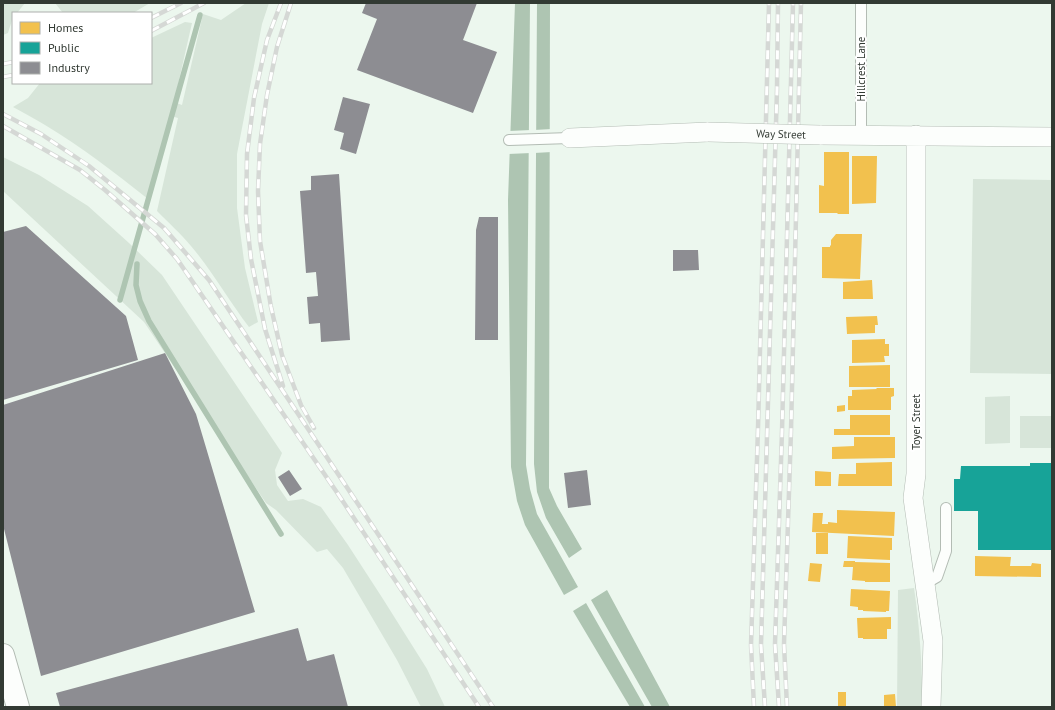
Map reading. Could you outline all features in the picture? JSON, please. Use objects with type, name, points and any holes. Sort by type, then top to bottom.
[{"type":"street","name":"Way Street","points":[[562,138],[708,132],[1052,137]]},
{"type":"street","name":"Toyer Street","points":[[916,135],[916,474],[913,498],[933,642],[931,707]]},
{"type":"street","points":[[3,655],[18,707]]},
{"type":"lane","name":"Hillcrest Lane","points":[[861,3],[861,135]]},
{"type":"lane","name":"Way Street","points":[[509,140],[562,138]]},
{"type":"lane","points":[[925,584],[937,577],[946,551],[946,508]]},
{"type":"shaded area","points":[[3,3],[25,3],[18,12],[12,12],[12,20],[8,33],[3,35]]},
{"type":"shaded area","points":[[55,3],[150,3],[135,12],[62,12]]},
{"type":"shaded area","points":[[246,3],[269,3],[262,24],[237,154],[237,208],[245,268],[258,322],[249,327],[199,256],[183,237],[157,211],[178,118],[171,116],[156,178],[148,199],[72,142],[13,107],[28,98],[39,84],[152,84],[152,38],[185,22],[192,23],[174,102],[182,105],[203,14],[221,20]]},
{"type":"shaded area","points":[[515,3],[530,3],[526,465],[530,489],[537,514],[578,587],[564,595],[525,525],[517,501],[511,467],[508,200]]},
{"type":"shaded area","points":[[537,3],[550,3],[549,488],[557,506],[582,549],[569,558],[546,518],[537,492],[534,464]]},
{"type":"shaded area","points":[[3,157],[39,175],[88,206],[162,275],[282,453],[275,470],[277,485],[288,501],[303,499],[321,507],[348,545],[427,669],[445,707],[421,707],[397,660],[343,568],[327,549],[317,552],[276,510],[266,503],[144,322],[3,191]]},
{"type":"shaded area","points":[[973,179],[1052,180],[1052,374],[970,373]]},
{"type":"shaded area","points":[[1010,396],[1010,443],[985,444],[985,397]]},
{"type":"shaded area","points":[[1020,416],[1052,416],[1052,448],[1020,448]]},
{"type":"shaded area","points":[[914,588],[918,618],[923,707],[897,707],[898,590]]},
{"type":"shaded area","points":[[607,590],[670,707],[652,707],[591,600]]},
{"type":"shaded area","points":[[586,603],[645,707],[630,707],[573,611]]},
{"type":"pier","points":[[552,129],[552,152],[534,153],[534,130]]},
{"type":"pier","points":[[531,130],[531,153],[508,154],[509,131]]},
{"type":"building: Homes","points":[[824,152],[849,152],[849,214],[819,213],[819,185],[824,186]]},
{"type":"building: Homes","points":[[852,156],[877,156],[876,203],[852,204]]},
{"type":"building: Homes","points":[[836,234],[862,234],[860,279],[822,278],[822,247],[830,247],[831,240]]},
{"type":"building: Homes","points":[[872,280],[873,299],[843,299],[843,282]]},
{"type":"building: Homes","points":[[877,316],[878,325],[875,325],[875,333],[847,334],[846,317]]},
{"type":"building: Homes","points":[[885,339],[885,344],[889,344],[889,356],[884,356],[885,362],[852,363],[852,340]]},
{"type":"building: Homes","points":[[890,365],[890,387],[849,387],[849,366]]},
{"type":"building: Homes","points":[[876,388],[894,388],[894,396],[891,397],[891,410],[848,410],[848,396],[852,396],[852,390],[877,389]]},
{"type":"building: Homes","points":[[845,405],[845,411],[837,412],[837,406]]},
{"type":"building: Homes","points":[[850,415],[890,415],[890,435],[834,435],[834,429],[850,429]]},
{"type":"building: Homes","points":[[854,437],[895,437],[895,458],[832,459],[832,447],[854,446]]},
{"type":"building: Homes","points":[[892,462],[892,486],[838,486],[839,474],[856,474],[856,463]]},
{"type":"building: Homes","points":[[815,471],[831,472],[831,486],[815,486]]},
{"type":"building: Homes","points":[[837,510],[895,512],[894,536],[812,532],[813,513],[823,513],[822,524],[828,524],[828,522],[837,523]]},
{"type":"building: Homes","points":[[816,533],[828,533],[828,554],[816,554]]},
{"type":"building: Homes","points":[[848,536],[892,538],[890,560],[847,558]]},
{"type":"building: Homes","points":[[975,556],[1011,557],[1010,566],[1031,566],[1032,563],[1041,564],[1041,577],[975,576]]},
{"type":"building: Homes","points":[[844,561],[890,563],[890,582],[865,582],[852,580],[853,567],[843,567]]},
{"type":"building: Homes","points":[[810,563],[822,564],[820,582],[808,581]]},
{"type":"building: Homes","points":[[851,589],[890,591],[889,611],[863,611],[858,610],[858,607],[850,606]]},
{"type":"building: Homes","points":[[891,617],[891,629],[887,629],[887,639],[858,638],[857,618]]},
{"type":"building: Homes","points":[[838,692],[846,692],[846,707],[838,707]]},
{"type":"building: Homes","points":[[895,694],[896,707],[884,707],[884,695]]},
{"type":"building: Public","points":[[1030,463],[1052,463],[1052,550],[978,550],[978,511],[954,511],[954,479],[960,479],[961,466],[1030,466]]},
{"type":"building: Industry","points":[[366,3],[477,3],[463,40],[497,52],[473,113],[357,70],[377,19],[362,13]]},
{"type":"building: Industry","points":[[343,97],[370,104],[356,154],[340,149],[344,133],[334,130]]},
{"type":"building: Industry","points":[[339,174],[350,340],[321,342],[320,323],[309,324],[307,297],[318,296],[316,272],[306,273],[300,191],[311,190],[311,176]]},
{"type":"building: Industry","points":[[479,217],[498,217],[498,340],[475,340],[476,230]]},
{"type":"building: Industry","points":[[26,226],[126,316],[138,360],[3,400],[3,232]]},
{"type":"building: Industry","points":[[673,250],[698,250],[699,270],[673,271]]},
{"type":"building: Industry","points":[[165,353],[196,414],[255,612],[41,676],[3,525],[3,405]]},
{"type":"building: Industry","points":[[289,470],[302,489],[290,496],[278,477]]},
{"type":"building: Industry","points":[[587,470],[591,505],[568,508],[564,473]]},
{"type":"building: Industry","points":[[298,628],[307,661],[334,654],[348,707],[60,707],[56,693]]},
{"type":"waterway","points":[[120,300],[200,15]]},
{"type":"waterway","points":[[137,264],[136,285],[140,301],[149,321],[281,534]]},
{"type":"railway","points":[[152,18],[181,3]]},
{"type":"railway","points":[[152,30],[204,3]]},
{"type":"railway","points":[[281,3],[267,40],[254,98],[247,154],[246,215],[251,259],[265,329],[283,386]]},
{"type":"railway","points":[[291,3],[277,47],[267,95],[260,144],[258,191],[260,241],[271,307],[282,355],[301,405],[314,428]]},
{"type":"railway","points":[[754,707],[751,645],[769,3]]},
{"type":"railway","points":[[765,707],[761,645],[777,89],[778,3]]},
{"type":"railway","points":[[779,707],[775,644],[793,3]]},
{"type":"railway","points":[[787,707],[784,644],[791,431],[801,3]]},
{"type":"railway","points":[[3,64],[12,62]]},
{"type":"railway","points":[[3,77],[12,75]]},
{"type":"railway","points":[[3,114],[41,134],[89,166],[164,228],[209,280],[493,707]]},
{"type":"railway","points":[[3,126],[80,170],[155,234],[177,259],[336,491],[479,707]]}]
